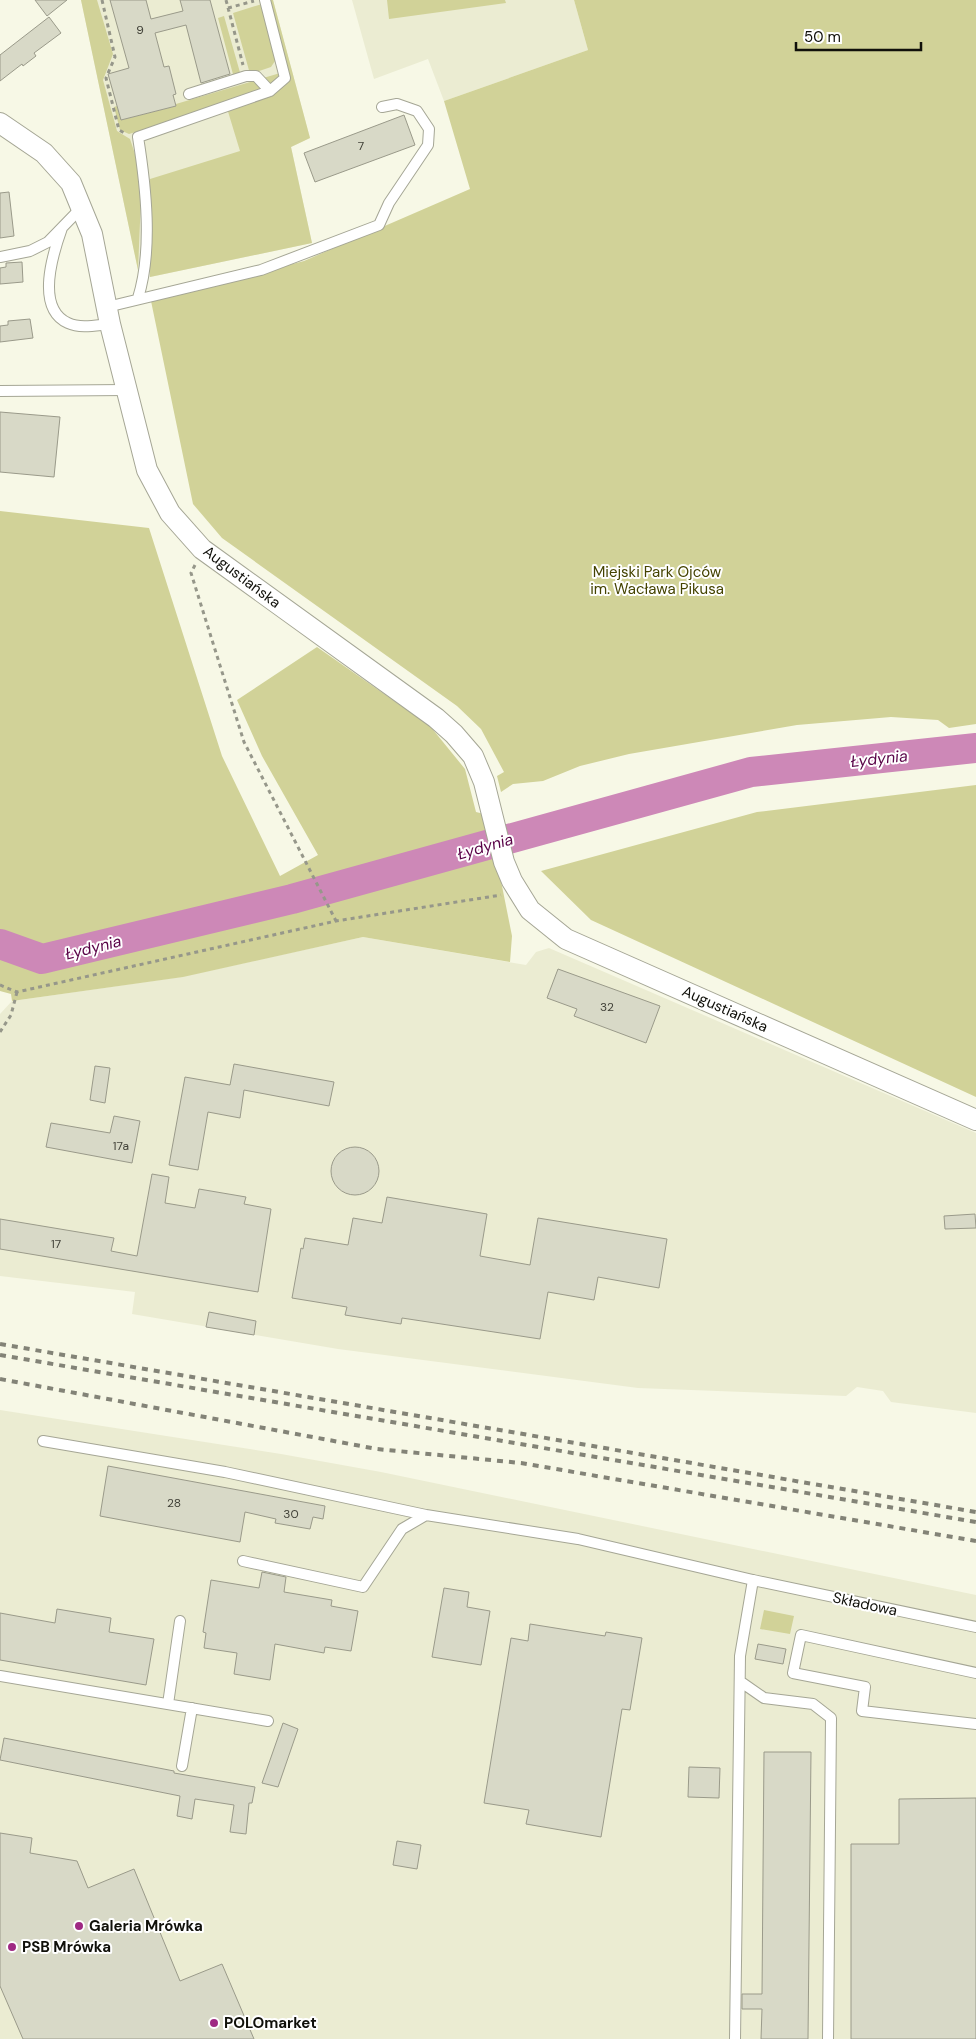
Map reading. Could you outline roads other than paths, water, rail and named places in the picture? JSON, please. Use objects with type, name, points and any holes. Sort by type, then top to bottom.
[{"type":"street","name":"Augustiańska","points":[[0,123],[44,153],[71,183],[82,207],[92,234],[109,315],[147,470],[170,513],[202,549],[428,712],[454,734],[474,756],[484,782],[504,862],[530,910],[566,939],[976,1120]]},
{"type":"lane","points":[[138,298],[146,258],[145,179],[138,137],[270,91],[285,78],[265,0]]},
{"type":"lane","points":[[189,94],[246,76],[256,76],[270,91]]},
{"type":"lane","points":[[62,228],[52,256],[49,278],[52,304],[61,319],[69,324],[79,326],[109,315],[138,298],[260,270],[379,225],[390,203],[428,145],[429,129],[417,111],[397,104],[382,107]]},
{"type":"lane","points":[[0,257],[30,251],[48,242],[82,207]]},
{"type":"lane","points":[[0,391],[127,390]]},
{"type":"lane","name":"Składowa","points":[[43,1441],[225,1472],[426,1515],[578,1539],[753,1580],[976,1627]]},
{"type":"lane","points":[[244,1561],[362,1587],[402,1529],[426,1515]]},
{"type":"lane","points":[[735,2039],[740,1656],[753,1580]]},
{"type":"lane","points":[[168,1704],[180,1621]]},
{"type":"lane","points":[[976,1673],[801,1635],[793,1673],[865,1687],[862,1711],[976,1724]]},
{"type":"lane","points":[[0,1676],[268,1721]]},
{"type":"lane","points":[[741,1682],[764,1698],[813,1704],[831,1718],[828,2039]]},
{"type":"lane","points":[[182,1766],[192,1708]]},
{"type":"waterway","name":"Łydynia","points":[[0,944],[42,959],[292,899],[751,772],[976,748]]},
{"type":"railway","points":[[0,1344],[976,1512]]},
{"type":"railway","points":[[0,1355],[976,1522]]},
{"type":"railway","points":[[0,1379],[377,1449],[521,1463],[976,1541]]},
{"type":"place","name":"Galeria Mrówka","points":[[79,1926]]},
{"type":"place","name":"PSB Mrówka","points":[[12,1947]]},
{"type":"place","name":"POLOmarket","points":[[214,2023]]},
{"type":"park label","name":"Miejski Park Ojców im. Wacława Pikusa","points":[[657,580]]}]
